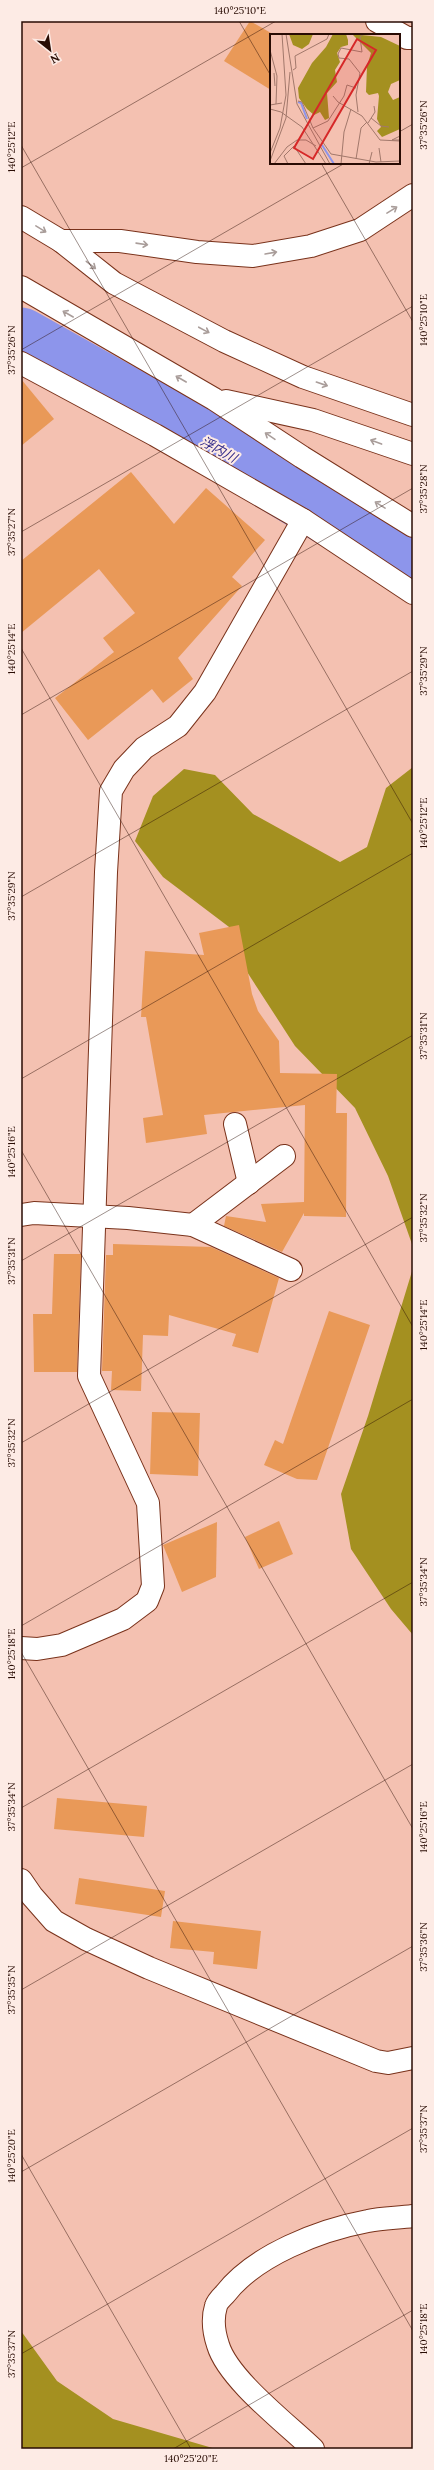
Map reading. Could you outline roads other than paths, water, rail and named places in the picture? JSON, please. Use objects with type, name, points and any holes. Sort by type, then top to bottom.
[{"type":"main road","points":[[377,21],[400,34]]},
{"type":"main road","points":[[400,34],[407,38],[413,38]]},
{"type":"main road","points":[[61,241],[120,241],[197,252],[253,256],[311,246],[360,230],[413,195]]},
{"type":"main road","points":[[21,217],[61,241],[114,283],[224,341],[303,377],[413,415]]},
{"type":"main road","points":[[21,287],[214,399],[302,457],[413,526]]},
{"type":"main road","points":[[21,363],[155,435],[303,520],[413,593]]},
{"type":"main road","points":[[214,399],[313,420],[413,454]]},
{"type":"main road","points":[[21,1648],[37,1649],[62,1645],[123,1619],[147,1601],[153,1586],[148,1503],[89,1376],[111,790],[124,769],[144,748],[178,726],[205,692],[303,520]]},
{"type":"main road","points":[[235,1124],[249,1183]]},
{"type":"main road","points":[[193,1225],[284,1156]]},
{"type":"main road","points":[[21,1215],[34,1213],[94,1216],[193,1225],[291,1270]]},
{"type":"main road","points":[[21,1880],[32,1896],[54,1921],[86,1940],[149,1968],[376,2061],[388,2063],[413,2058]]},
{"type":"main road","points":[[313,2449],[235,2376],[218,2346],[214,2325],[216,2305],[234,2282],[256,2265],[290,2247],[322,2234],[368,2221],[413,2216]]},
{"type":"waterway","name":"浮内川","points":[[21,338],[240,461],[413,566]]}]
